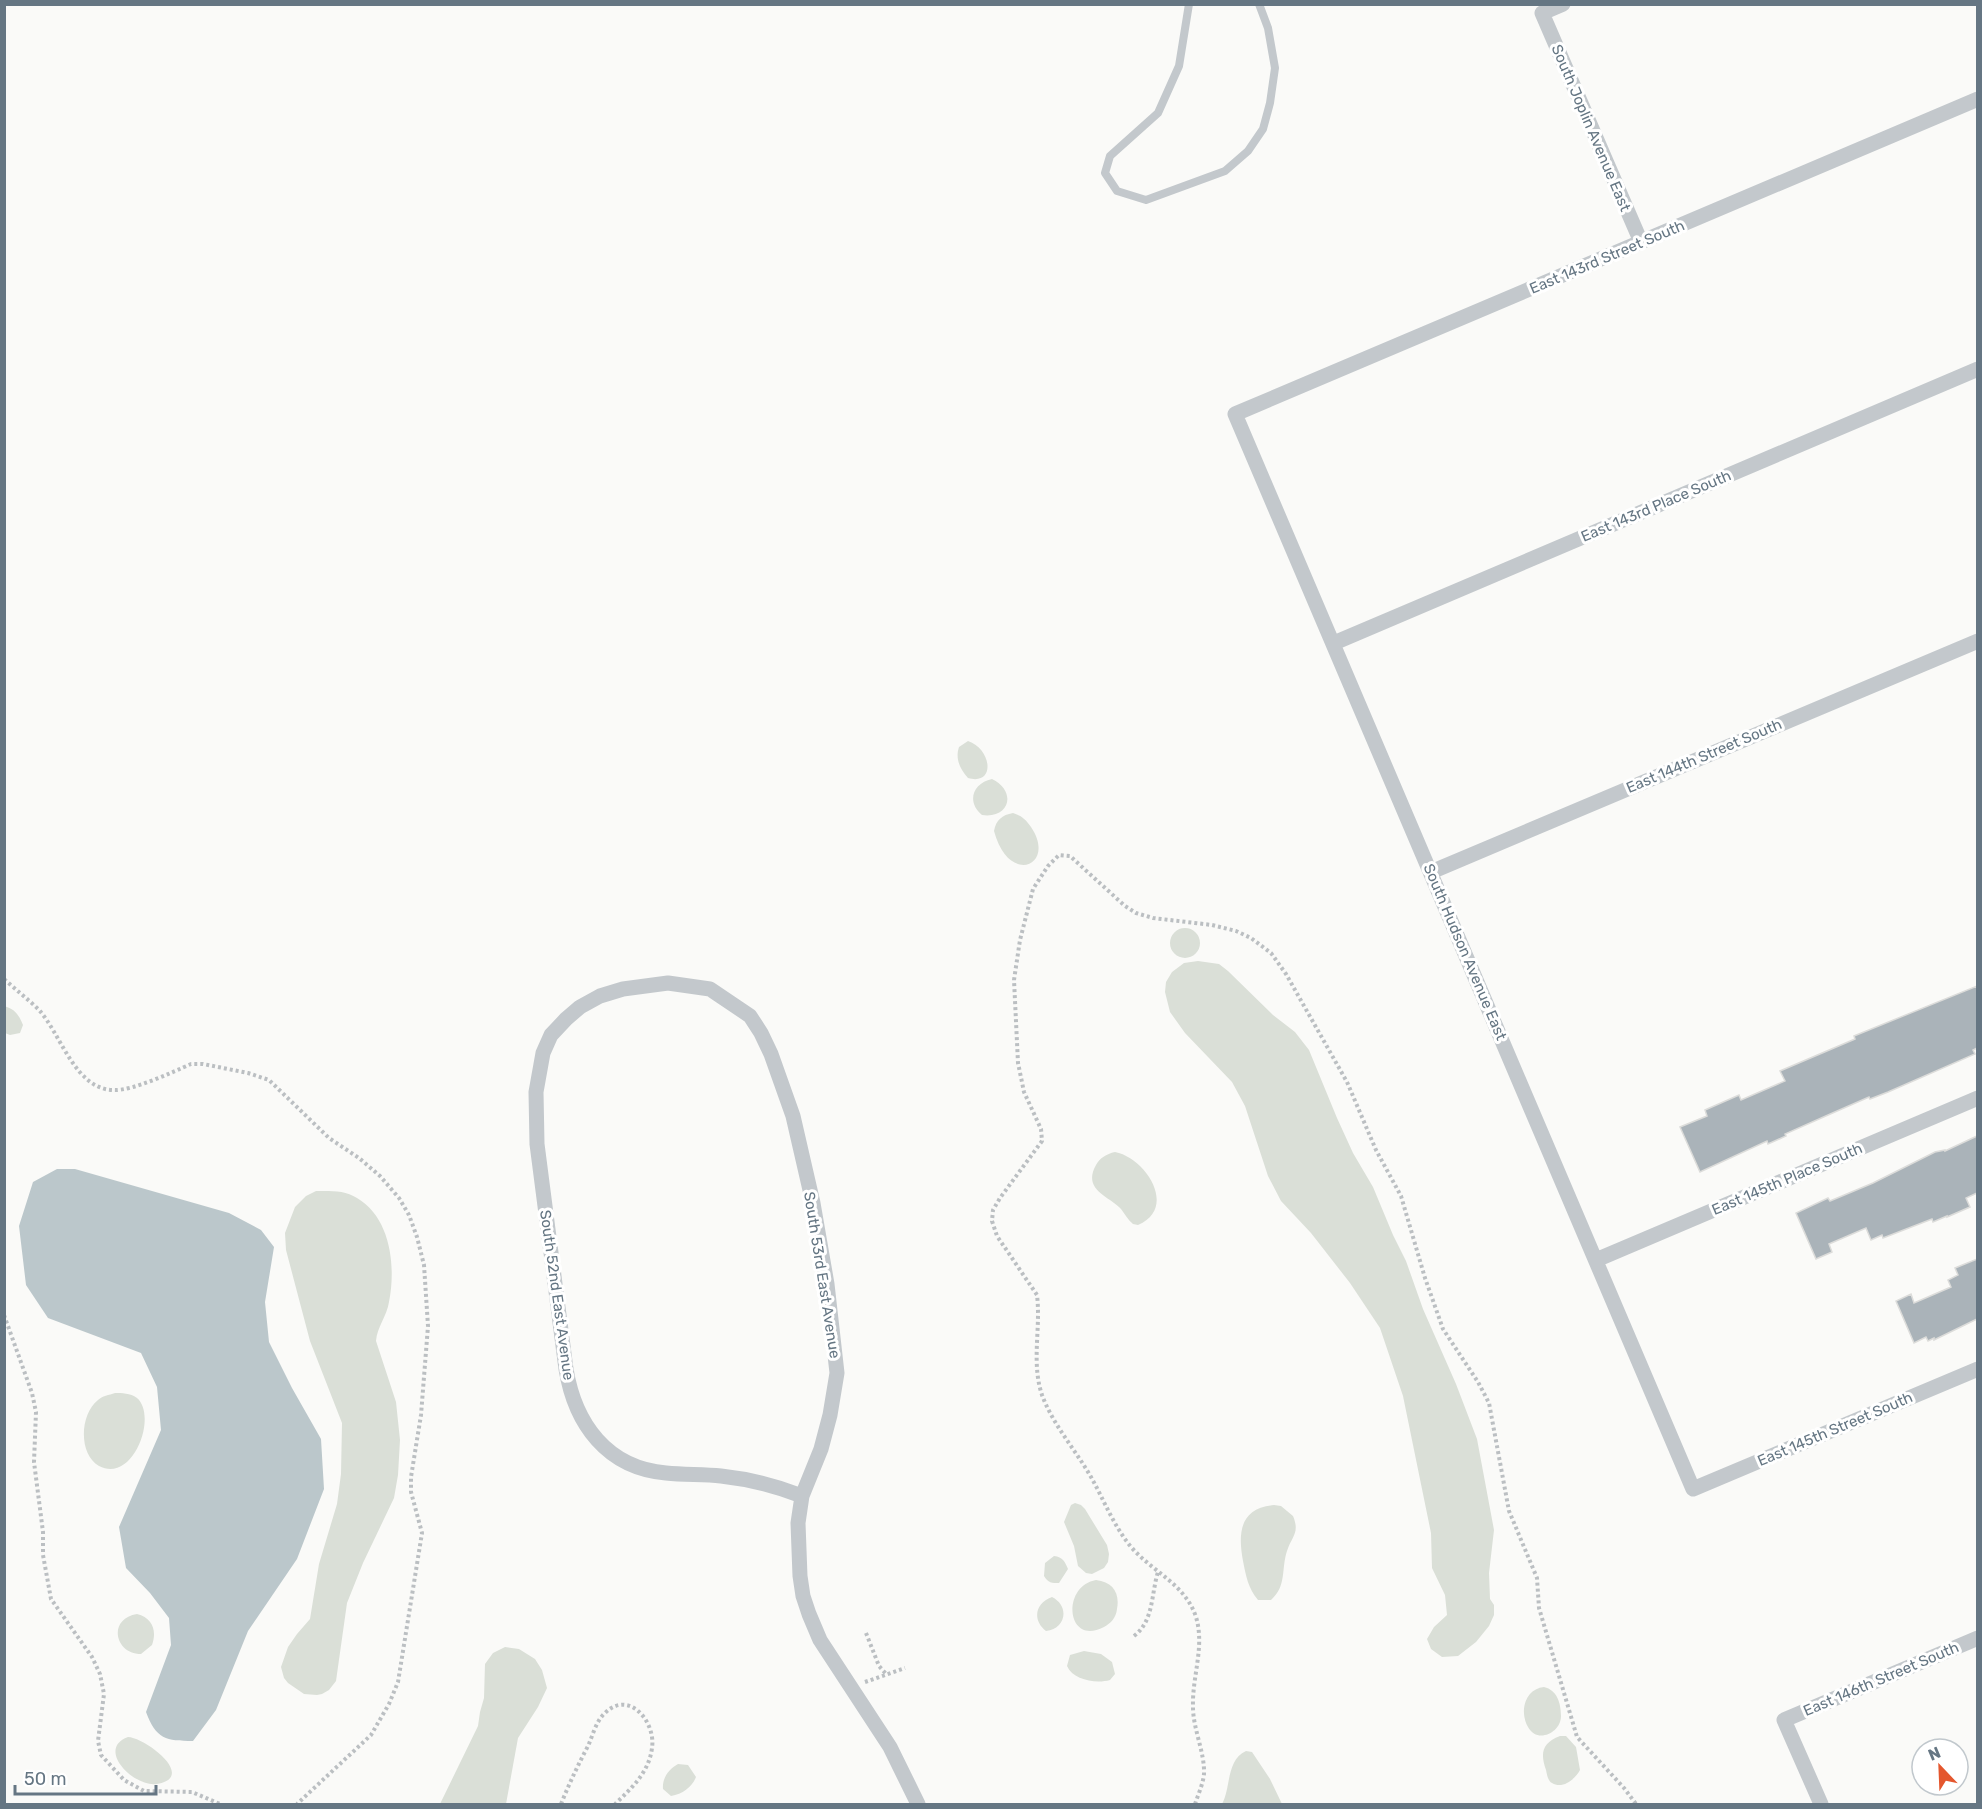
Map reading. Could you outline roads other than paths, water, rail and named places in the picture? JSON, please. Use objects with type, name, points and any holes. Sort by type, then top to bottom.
[{"type":"street","name":"South Joplin Avenue East","points":[[1563,4],[1542,13],[1641,242]]},
{"type":"street","name":"East 143rd Street South","points":[[1235,414],[1977,99]]},
{"type":"street","name":"East 143rd Place South","points":[[1334,643],[1977,369]]},
{"type":"street","name":"South Hudson Avenue East","points":[[1235,414],[1693,1490]]},
{"type":"street","name":"East 144th Street South","points":[[1431,872],[1977,640]]},
{"type":"street","name":"South 53rd East Avenue","points":[[642,986],[668,983],[710,989],[750,1016],[771,1054],[793,1116],[813,1203],[827,1284],[837,1373],[830,1415],[821,1449],[802,1496],[798,1523],[803,1596],[820,1640],[890,1747],[918,1804]]},
{"type":"street","name":"South 52nd East Avenue","points":[[642,986],[600,996],[580,1007],[551,1035],[537,1076],[537,1144],[570,1389],[586,1427],[598,1441],[624,1460],[664,1473],[752,1480],[802,1496]]},
{"type":"street","name":"East 145th Place South","points":[[1596,1260],[1977,1098]]},
{"type":"street","name":"East 145th Street South","points":[[1693,1490],[1977,1369]]},
{"type":"street","name":"East 146th Street South","points":[[1821,1804],[1784,1720],[1977,1638]]},
{"type":"lane","points":[[1189,4],[1179,66],[1158,113],[1110,156],[1105,173],[1117,191],[1146,200],[1225,171],[1248,151],[1263,129],[1270,103],[1275,68],[1268,28],[1259,4]]}]
